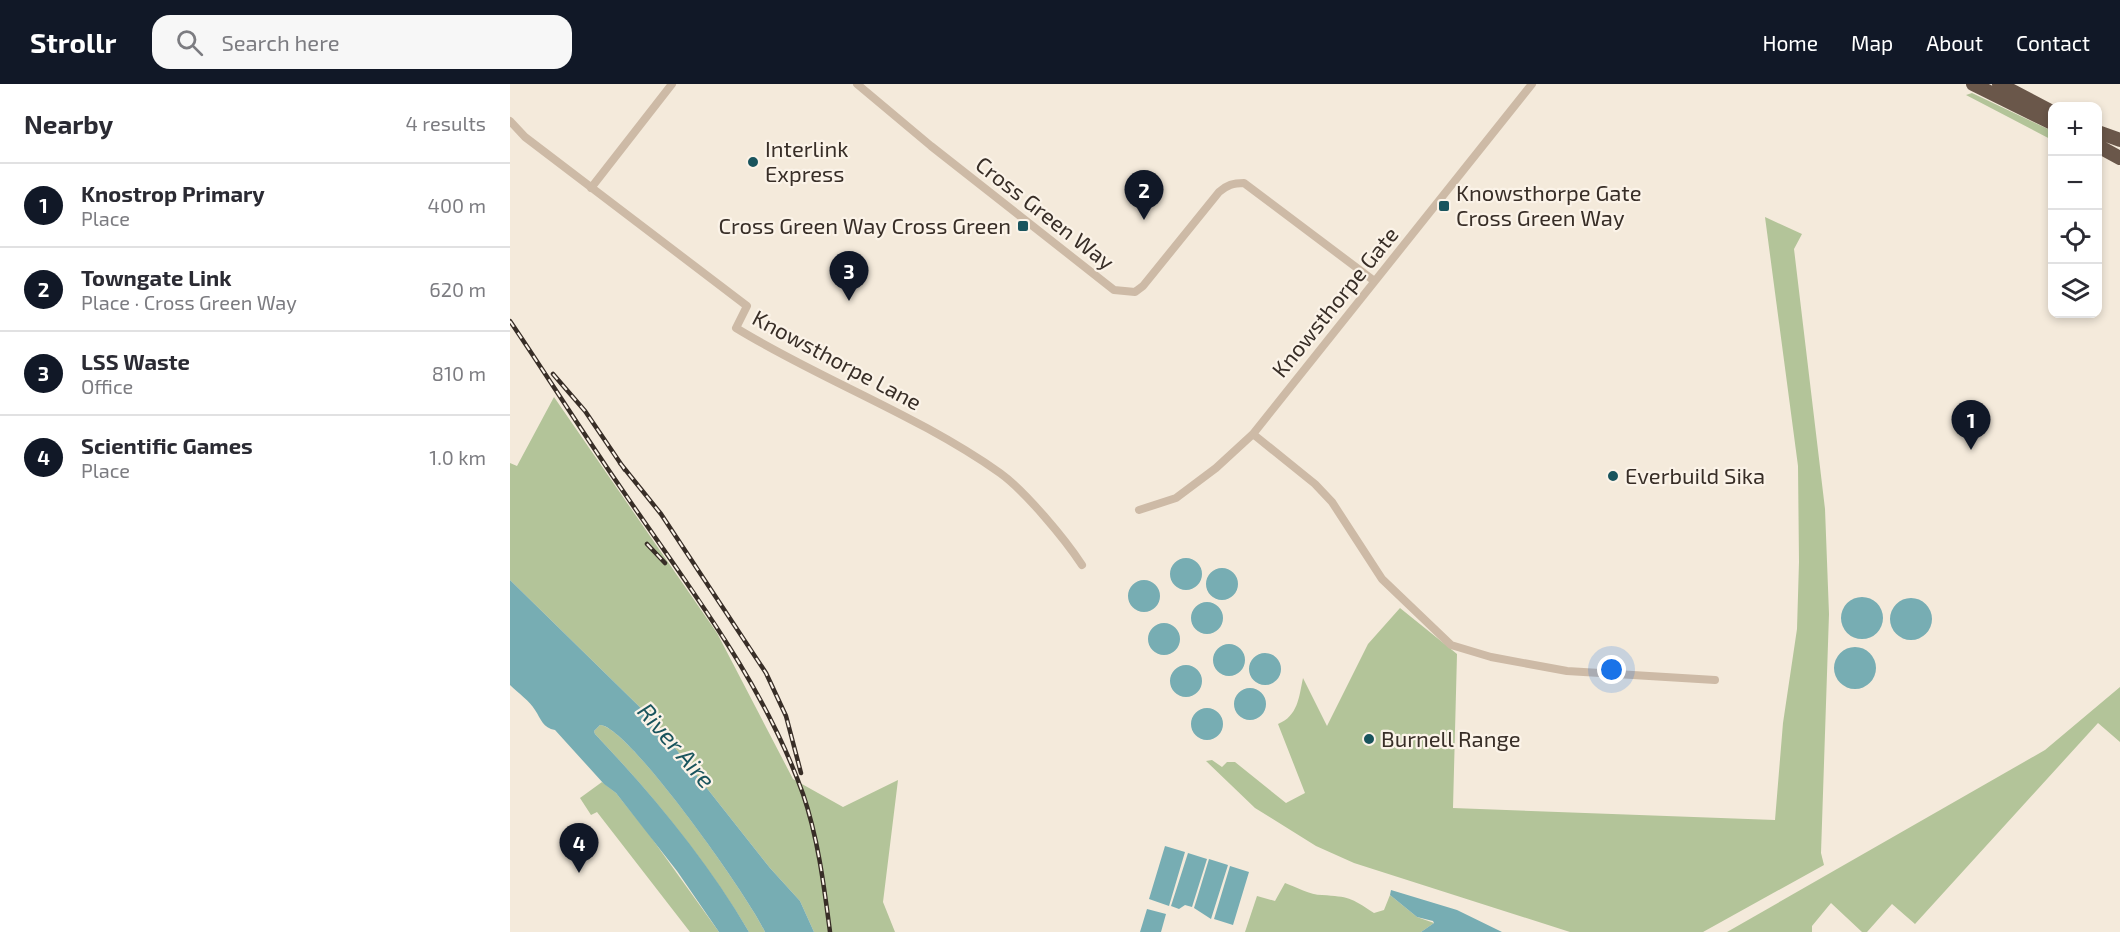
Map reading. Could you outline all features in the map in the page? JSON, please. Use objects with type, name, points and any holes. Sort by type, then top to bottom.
[{"type":"highway","points":[[1973,84],[2048,121]]},
{"type":"highway","points":[[1999,84],[2048,110]]},
{"type":"highway","points":[[2102,134],[2120,140]]},
{"type":"highway","points":[[2102,149],[2120,158]]},
{"type":"street","points":[[591,188],[672,84]]},
{"type":"street","name":"Cross Green Way","points":[[857,84],[931,146],[1114,290],[1135,292],[1143,286],[1219,192],[1227,185],[1235,183],[1244,183],[1374,280]]},
{"type":"street","name":"Knowsthorpe Gate","points":[[1139,510],[1176,498],[1216,468],[1253,435],[1374,280],[1533,84]]},
{"type":"street","name":"Knowsthorpe Lane","points":[[510,121],[525,137],[747,306],[736,328],[936,433],[1002,474],[1028,500],[1082,565]]},
{"type":"street","points":[[1253,435],[1316,484],[1332,502],[1382,579],[1451,645],[1491,657],[1567,671],[1715,680]]},
{"type":"green space","points":[[1972,93],[2048,129],[2048,138],[1966,95]]},
{"type":"green space","points":[[1765,217],[1802,234],[1794,249],[1825,509],[1829,614],[1821,853],[1824,865],[1703,932],[1570,932],[1354,863],[1316,846],[1255,808],[1206,761],[1212,760],[1222,767],[1227,762],[1235,762],[1286,803],[1305,793],[1278,724],[1285,721],[1294,711],[1303,678],[1327,726],[1368,644],[1400,608],[1457,654],[1453,808],[1775,820],[1783,723],[1797,629],[1798,466]]},
{"type":"green space","points":[[554,397],[717,633],[793,779],[843,807],[898,780],[883,902],[895,932],[814,932],[800,901],[770,868],[653,720],[510,580],[510,463],[517,466]]},
{"type":"green space","points":[[2120,687],[2120,742],[2098,723],[1915,924],[1892,904],[1867,932],[1862,932],[1831,903],[1812,926],[1812,932],[1727,932],[2045,750]]},
{"type":"green space","points":[[600,725],[615,733],[661,782],[737,886],[765,932],[749,932],[715,879],[677,828],[595,734],[594,731]]},
{"type":"green space","points":[[602,782],[616,793],[648,833],[719,932],[690,932],[597,812],[591,815],[580,798]]},
{"type":"green space","points":[[1285,883],[1317,895],[1349,899],[1374,913],[1384,910],[1390,895],[1417,917],[1434,923],[1421,932],[1245,932],[1257,896],[1275,901]]},
{"type":"water","points":[[1186,558],[1197,563],[1202,574],[1197,585],[1186,590],[1175,585],[1170,574],[1175,563]]},
{"type":"water","points":[[1222,568],[1233,573],[1238,584],[1233,595],[1222,600],[1211,595],[1206,584],[1211,573]]},
{"type":"water","points":[[510,580],[653,720],[770,868],[800,901],[814,932],[765,932],[714,852],[661,782],[615,733],[600,725],[594,731],[595,734],[678,828],[733,905],[749,932],[719,932],[677,871],[616,793],[604,784],[555,730],[545,725],[530,703],[510,685]]},
{"type":"water","points":[[1144,580],[1155,585],[1160,596],[1155,607],[1144,612],[1133,607],[1128,596],[1133,585]]},
{"type":"water","points":[[1862,597],[1877,603],[1883,618],[1877,633],[1862,639],[1847,633],[1841,618],[1847,603]]},
{"type":"water","points":[[1911,598],[1926,604],[1932,619],[1926,634],[1911,640],[1896,634],[1890,619],[1896,604]]},
{"type":"water","points":[[1207,602],[1218,607],[1223,618],[1218,629],[1207,634],[1196,629],[1191,618],[1196,607]]},
{"type":"water","points":[[1164,623],[1175,628],[1180,639],[1175,650],[1164,655],[1153,650],[1148,639],[1153,628]]},
{"type":"water","points":[[1229,644],[1240,649],[1245,660],[1240,671],[1229,676],[1218,671],[1213,660],[1218,649]]},
{"type":"water","points":[[1855,647],[1870,653],[1876,668],[1870,683],[1855,689],[1840,683],[1834,668],[1840,653]]},
{"type":"water","points":[[1265,653],[1276,658],[1281,669],[1276,680],[1265,685],[1254,680],[1249,669],[1254,658]]},
{"type":"water","points":[[1186,665],[1197,670],[1202,681],[1197,692],[1186,697],[1175,692],[1170,681],[1175,670]]},
{"type":"water","points":[[1250,688],[1261,693],[1266,704],[1261,715],[1250,720],[1239,715],[1234,704],[1239,693]]},
{"type":"water","points":[[1207,708],[1218,713],[1223,724],[1218,735],[1207,740],[1196,735],[1191,724],[1196,713]]},
{"type":"water","points":[[1165,846],[1185,852],[1169,906],[1149,899]]},
{"type":"water","points":[[1188,853],[1207,859],[1192,907],[1185,905],[1179,909],[1171,906]]},
{"type":"water","points":[[1209,859],[1228,865],[1211,919],[1194,908]]},
{"type":"water","points":[[1230,866],[1249,872],[1233,925],[1214,919]]},
{"type":"water","points":[[1391,890],[1457,910],[1502,932],[1421,932],[1434,923],[1433,921],[1417,917],[1390,895]]},
{"type":"water","points":[[1147,909],[1166,914],[1161,932],[1140,932]]},
{"type":"railway","points":[[510,321],[699,600],[767,713],[787,753],[813,828],[830,932]]},
{"type":"railway","points":[[553,374],[585,411],[625,470]]},
{"type":"railway","points":[[620,463],[661,514],[766,673],[786,716],[801,773]]},
{"type":"railway","points":[[647,544],[665,563]]},
{"type":"place","name":"Interlink Express","points":[[753,162]]},
{"type":"place","name":"Knowsthorpe Gate Cross Green Way","points":[[1444,206]]},
{"type":"place","name":"Towngate Link","points":[[1144,220]]},
{"type":"place","name":"Cross Green Way Cross Green","points":[[1023,226]]},
{"type":"place","name":"LSS Waste","points":[[849,301]]},
{"type":"place","name":"Knostrop Primary","points":[[1971,450]]},
{"type":"place","name":"Everbuild Sika","points":[[1613,476]]},
{"type":"place","name":"Burnell Range","points":[[1369,739]]},
{"type":"place","name":"Scientific Games","points":[[579,873]]},
{"type":"water label","name":"River Aire","points":[[676,746]]}]
